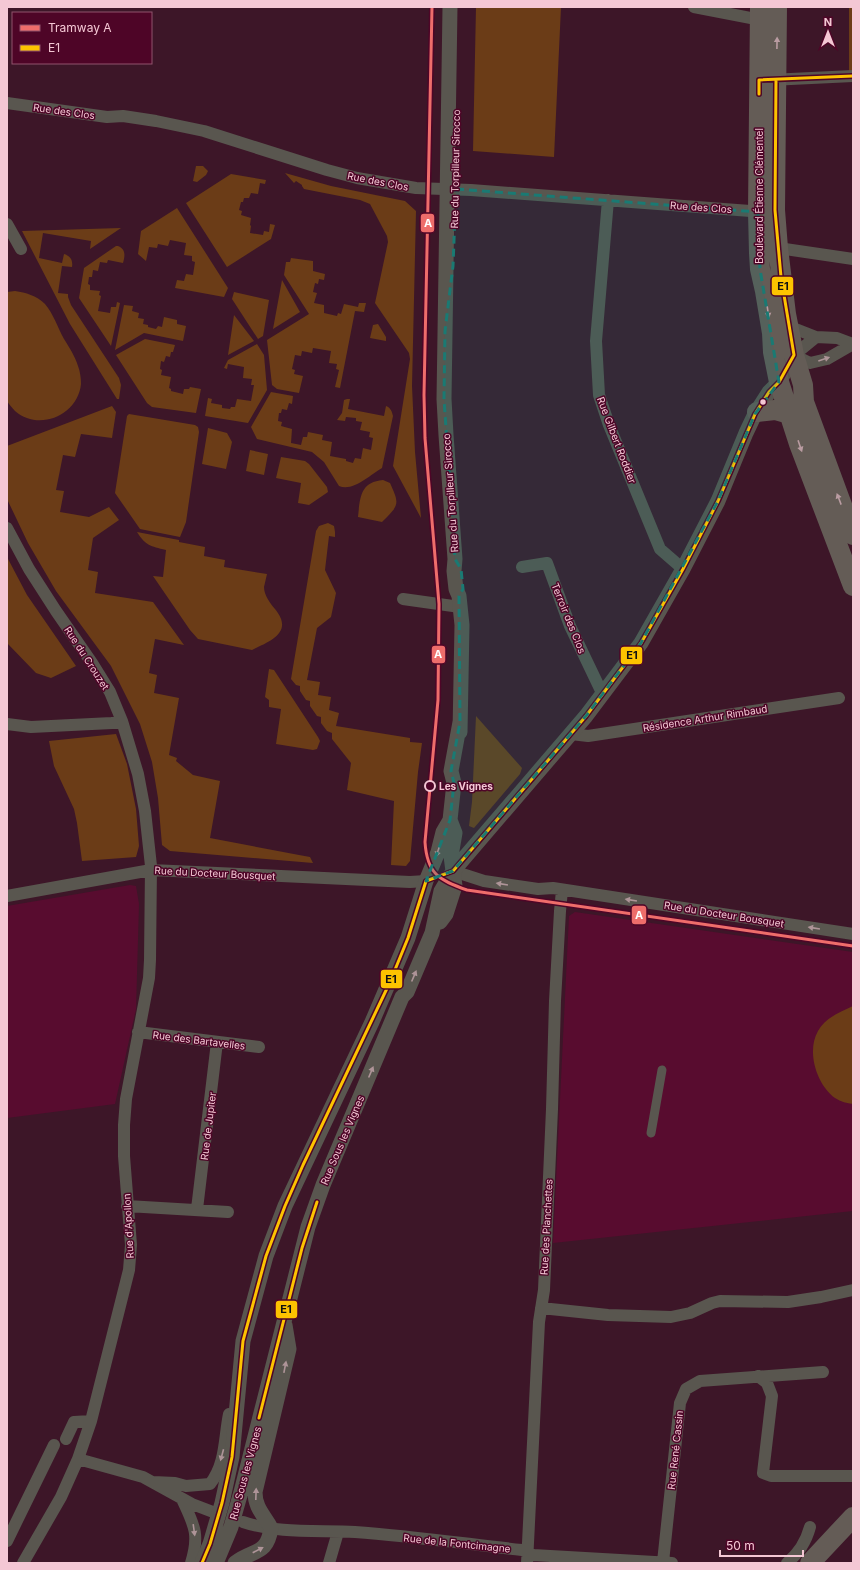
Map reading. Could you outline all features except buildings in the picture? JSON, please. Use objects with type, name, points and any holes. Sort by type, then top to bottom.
[{"type":"main road","name":"Boulevard Étienne Clémentel","points":[[768,14],[767,212],[760,269],[765,291],[780,329],[794,355],[803,385],[797,408],[818,495],[853,586]]},
{"type":"main road","name":"Boulevard Étienne Clémentel","points":[[767,212],[778,248],[780,329],[773,352],[779,382],[797,408],[853,535]]},
{"type":"main road","points":[[757,412],[797,408]]},
{"type":"main road","points":[[810,1563],[853,1517]]},
{"type":"street","name":"Rue du Torpilleur Sirocco","points":[[450,7],[451,189]]},
{"type":"street","name":"Rue du Torpilleur Sirocco","points":[[453,871],[451,856],[454,783],[461,773],[460,722],[462,625],[460,602],[456,590],[454,571],[456,559],[444,399],[445,331],[458,7]]},
{"type":"street","points":[[694,7],[768,14]]},
{"type":"street","points":[[768,80],[853,76]]},
{"type":"street","name":"Rue des Clos","points":[[7,103],[107,117],[123,116],[156,120],[204,131],[357,178],[416,188],[451,189],[767,212]]},
{"type":"street","name":"Rue Gilbert Roddier","points":[[608,200],[596,341],[599,395],[609,425],[660,549],[683,569]]},
{"type":"street","points":[[7,224],[21,249]]},
{"type":"street","points":[[778,248],[853,259]]},
{"type":"street","points":[[780,329],[816,337],[837,338],[853,344]]},
{"type":"street","points":[[757,412],[769,392],[779,382],[794,355],[816,337]]},
{"type":"street","points":[[794,355],[810,363],[827,359],[853,344]]},
{"type":"street","name":"Rue Sous les Vignes","points":[[216,1563],[231,1527],[239,1499],[304,1241],[323,1185],[402,997],[407,992],[432,933],[441,891],[453,871],[572,734],[640,644],[683,569],[718,501],[746,433],[757,412]]},
{"type":"street","name":"Rue du Crouzet","points":[[7,528],[29,569],[56,612],[92,663],[106,687],[122,721],[138,774],[145,811],[151,870]]},
{"type":"street","name":"Terroir des Clos","points":[[522,567],[547,563],[570,626],[602,695]]},
{"type":"street","points":[[403,599],[460,602]]},
{"type":"street","name":"Résidence Arthur Rimbaud","points":[[572,734],[588,736],[839,698]]},
{"type":"street","points":[[7,724],[31,727],[112,723],[122,721]]},
{"type":"street","name":"Rue du Torpilleur Sirocco","points":[[426,881],[438,852],[443,832],[452,827]]},
{"type":"street","points":[[452,827],[460,837],[472,841],[481,839]]},
{"type":"street","name":"Rue du Docteur Bousquet","points":[[7,896],[151,870],[410,882],[426,881]]},
{"type":"street","name":"Rue d'Apollon","points":[[23,1563],[61,1497],[78,1459],[91,1421],[129,1270],[131,1245],[124,1156],[124,1125],[126,1098],[149,978],[151,870]]},
{"type":"street","name":"Rue Sous les Vignes","points":[[426,881],[453,871]]},
{"type":"street","name":"Rue du Docteur Bousquet","points":[[453,871],[484,881],[538,889],[553,888],[853,934]]},
{"type":"street","name":"Rue Sous les Vignes","points":[[426,881],[430,888],[431,896],[430,909],[432,933]]},
{"type":"street","name":"Rue Sous les Vignes","points":[[202,1563],[210,1544],[222,1503],[232,1456],[243,1341],[266,1256],[285,1206],[303,1165],[390,982],[408,938],[426,881]]},
{"type":"street","name":"Rue des Planchettes","points":[[527,1558],[541,1308],[544,1290],[555,1016],[562,890]]},
{"type":"street","name":"Rue des Bartavelles","points":[[138,1032],[259,1047]]},
{"type":"street","name":"Rue de Jupiter","points":[[197,1210],[217,1042]]},
{"type":"street","points":[[651,1132],[662,1070]]},
{"type":"street","points":[[127,1206],[228,1212]]},
{"type":"street","points":[[541,1308],[558,1311],[608,1315],[671,1317],[690,1313],[720,1301],[799,1301],[822,1298],[853,1290]]},
{"type":"street","points":[[235,1563],[265,1547],[271,1528],[258,1509],[255,1492],[289,1349],[284,1321]]},
{"type":"street","name":"Rue René Cassin","points":[[663,1562],[680,1402],[686,1389],[700,1381],[823,1372]]},
{"type":"street","points":[[758,1376],[767,1384],[772,1396],[763,1473],[771,1476],[853,1476]]},
{"type":"street","points":[[153,1482],[175,1483],[186,1486],[210,1484],[218,1470],[226,1442],[229,1416],[239,1391]]},
{"type":"street","points":[[66,1440],[74,1422],[91,1421]]},
{"type":"street","points":[[7,1541],[54,1445]]},
{"type":"street","points":[[78,1459],[143,1477],[182,1499],[213,1512]]},
{"type":"street","points":[[182,1499],[195,1526],[196,1546],[191,1563]]},
{"type":"street","name":"Rue de la Fontcimagne","points":[[243,1522],[271,1528],[338,1532],[522,1550],[527,1558],[533,1555],[672,1563]]},
{"type":"street","points":[[787,1563],[799,1551],[810,1527]]},
{"type":"street","points":[[329,1563],[338,1532]]},
{"type":"highlighted area","points":[[456,189],[758,212],[760,269],[779,382],[755,414],[718,501],[641,643],[586,716],[453,871],[426,881],[450,820],[454,783],[451,771],[460,722],[459,596],[463,589],[461,569],[455,559],[444,399],[445,331],[453,266]]},
{"type":"shaded area","points":[[476,7],[561,7],[554,157],[473,151]]},
{"type":"shaded area","points":[[849,7],[853,7],[853,76],[849,77]]},
{"type":"shaded area","points":[[196,166],[203,166],[208,171],[206,175],[197,182],[193,181]]},
{"type":"shaded area","points":[[285,173],[331,186],[405,201],[416,211],[412,386],[415,452],[421,518],[393,466],[410,359],[409,353],[375,303],[388,242],[387,236],[370,204],[360,200],[304,189],[302,185],[296,181],[294,183]]},
{"type":"shaded area","points":[[231,174],[266,180],[265,184],[260,183],[258,194],[251,193],[249,198],[244,198],[243,202],[241,202],[239,210],[242,211],[241,215],[251,218],[250,233],[263,235],[264,231],[269,232],[270,224],[275,225],[271,239],[227,267],[186,203]]},
{"type":"shaded area","points":[[177,208],[228,288],[224,297],[175,288],[177,280],[184,281],[186,274],[193,275],[195,262],[192,261],[192,256],[184,255],[186,243],[170,240],[168,246],[158,244],[157,248],[149,247],[146,261],[138,254],[141,231]]},
{"type":"shaded area","points":[[121,228],[90,249],[91,241],[43,233],[39,258],[62,263],[64,254],[71,259],[72,267],[62,266],[58,293],[68,294],[71,305],[119,378],[121,385],[119,399],[117,399],[70,324],[22,231]]},
{"type":"shaded area","points":[[116,246],[121,247],[124,251],[123,263],[108,260],[107,263],[100,262],[98,271],[93,270],[92,277],[89,277],[88,284],[90,285],[90,290],[100,291],[99,295],[101,296],[98,311],[110,313],[111,307],[116,307],[117,302],[120,303],[111,346],[79,298],[84,268]]},
{"type":"shaded area","points":[[291,258],[313,261],[313,271],[325,274],[324,280],[319,279],[318,284],[315,283],[313,292],[317,293],[314,303],[324,305],[324,313],[337,316],[338,313],[341,314],[344,304],[358,307],[359,303],[366,303],[364,312],[355,311],[340,388],[335,387],[339,370],[336,369],[337,364],[329,363],[331,351],[313,348],[312,353],[302,351],[301,356],[295,355],[292,369],[295,370],[294,374],[303,376],[299,393],[277,389],[272,385],[267,340],[309,314],[284,275],[286,262],[290,262]]},
{"type":"shaded area","points":[[282,280],[300,312],[273,329]]},
{"type":"shaded area","points":[[15,291],[34,296],[45,304],[74,355],[79,368],[81,384],[78,395],[73,404],[65,412],[46,420],[35,420],[25,417],[15,411],[7,401],[7,292]]},
{"type":"shaded area","points":[[234,292],[269,300],[263,336],[258,339],[232,299]]},
{"type":"shaded area","points":[[124,305],[133,306],[132,311],[139,313],[138,318],[144,319],[143,324],[148,325],[148,327],[156,329],[158,326],[162,327],[164,317],[177,320],[177,324],[186,326],[183,341],[144,333],[115,350]]},
{"type":"shaded area","points":[[234,315],[254,341],[228,355]]},
{"type":"shaded area","points":[[378,324],[386,337],[386,341],[370,338],[373,325]]},
{"type":"shaded area","points":[[145,339],[175,345],[170,357],[166,356],[164,362],[161,361],[161,375],[171,377],[169,388],[171,391],[183,394],[184,389],[189,389],[190,387],[201,389],[196,413],[152,407],[147,403],[116,355]]},
{"type":"shaded area","points":[[257,344],[264,355],[267,390],[248,423],[205,416],[208,398],[212,399],[211,403],[222,405],[222,408],[230,409],[231,407],[235,407],[237,399],[251,401],[254,385],[251,385],[252,379],[243,378],[244,367],[228,364],[227,369],[224,368],[228,360]]},
{"type":"shaded area","points":[[271,392],[293,396],[292,404],[289,403],[287,410],[282,409],[281,413],[279,413],[278,421],[282,422],[281,426],[292,429],[291,443],[301,445],[303,437],[307,437],[308,432],[323,435],[322,440],[332,442],[330,456],[346,459],[346,461],[353,463],[355,458],[361,459],[363,448],[371,450],[373,438],[369,437],[370,432],[360,430],[362,422],[356,421],[356,418],[346,417],[345,421],[337,420],[342,413],[344,400],[350,399],[348,409],[384,416],[386,406],[388,407],[393,416],[382,468],[356,485],[350,487],[339,486],[324,462],[312,452],[257,439],[251,427]]},
{"type":"shaded area","points":[[112,406],[116,412],[112,438],[81,434],[75,457],[63,455],[56,490],[64,491],[60,512],[89,517],[109,507],[119,520],[93,538],[88,570],[98,572],[95,593],[153,602],[184,645],[155,639],[149,673],[157,675],[154,693],[179,698],[169,755],[177,758],[176,761],[193,775],[220,781],[210,838],[310,857],[313,863],[170,851],[162,845],[158,798],[152,762],[140,724],[111,666],[56,591],[28,543],[7,499],[7,446]]},
{"type":"shaded area","points":[[129,414],[195,425],[198,427],[199,432],[186,522],[180,537],[140,529],[115,493],[127,416]]},
{"type":"shaded area","points":[[208,428],[227,433],[232,442],[226,469],[202,464]]},
{"type":"shaded area","points":[[250,450],[268,454],[264,475],[246,471]]},
{"type":"shaded area","points":[[281,457],[305,461],[327,487],[328,492],[309,505],[298,503],[301,483],[276,478]]},
{"type":"shaded area","points":[[383,480],[390,483],[393,490],[396,501],[395,508],[382,522],[358,517],[363,492],[375,481]]},
{"type":"shaded area","points":[[328,523],[334,526],[335,537],[329,536],[325,570],[336,593],[331,617],[317,628],[307,680],[320,682],[318,695],[331,697],[329,710],[339,713],[336,726],[410,738],[410,742],[422,743],[410,861],[406,866],[391,865],[394,801],[347,790],[351,763],[332,739],[332,733],[327,731],[321,723],[321,717],[317,716],[310,706],[310,701],[306,700],[300,691],[300,686],[296,685],[291,679],[316,531],[319,526]]},
{"type":"shaded area","points":[[137,532],[179,540],[179,542],[205,547],[204,556],[225,560],[224,567],[267,574],[264,587],[265,593],[269,602],[280,617],[282,624],[278,635],[252,650],[198,639],[190,630],[153,576],[163,577],[166,550],[149,545]]},
{"type":"shaded area","points":[[7,557],[27,595],[76,666],[51,678],[36,673],[7,643]]},
{"type":"shaded area","points":[[269,669],[274,670],[318,737],[320,741],[317,749],[313,750],[276,744],[281,709],[269,707],[269,700],[265,697]]},
{"type":"shaded area","points":[[476,716],[522,768],[520,774],[474,828],[469,826],[472,802]]},
{"type":"shaded area","points":[[116,734],[127,764],[136,809],[139,846],[136,857],[82,861],[74,809],[54,766],[49,741]]},
{"type":"shaded area","points":[[130,885],[136,886],[139,904],[136,1009],[115,1104],[7,1118],[7,906]]},
{"type":"shaded area","points":[[575,912],[853,952],[853,1211],[553,1243],[569,916]]},
{"type":"shaded area","points":[[853,1006],[853,1104],[835,1098],[823,1085],[815,1068],[813,1048],[821,1026],[833,1016]]},
{"type":"tram line","name":"A","points":[[432,7],[424,395],[425,438],[439,604],[438,700],[425,842],[428,862],[436,874],[442,879],[467,890],[853,946]]},
{"type":"transit line","name":"E1","points":[[759,94],[759,80],[853,76]]},
{"type":"transit line","name":"E1","points":[[202,1563],[210,1544],[222,1503],[232,1457],[243,1341],[266,1256],[285,1206],[303,1165],[390,982],[408,938],[426,881],[453,871],[586,716],[641,643],[683,569],[718,501],[755,414],[769,392],[779,382],[794,355],[781,277],[775,210],[776,80]]},
{"type":"transit line","name":"E1","points":[[259,1418],[302,1248],[317,1202]]},
{"type":"place","name":"Les Vignes","points":[[430,786]]}]
